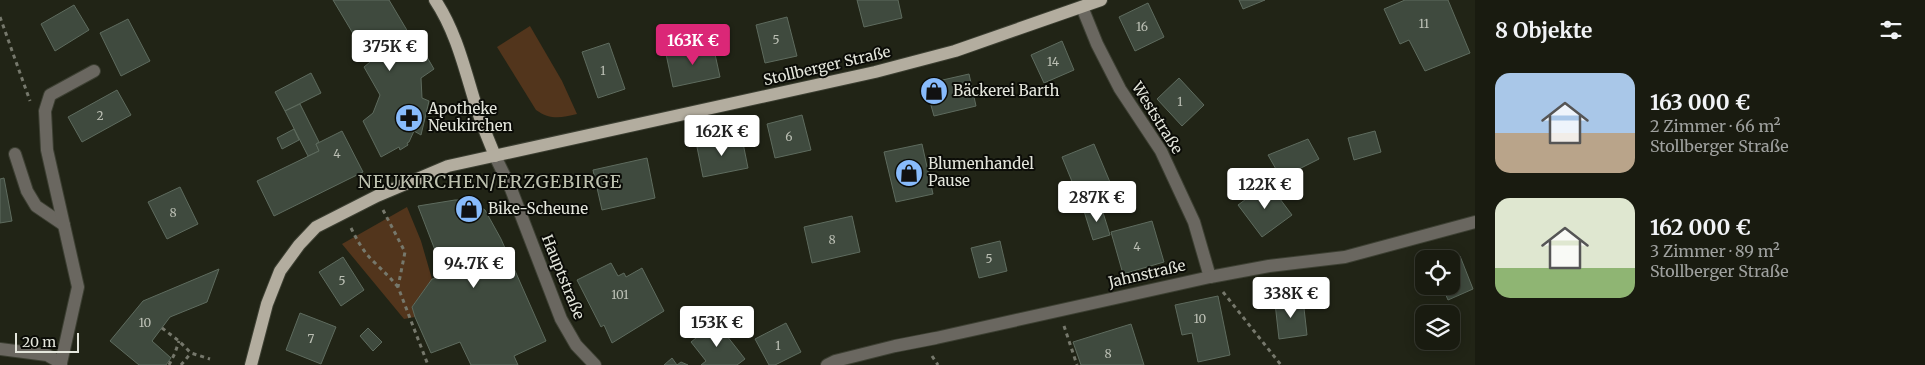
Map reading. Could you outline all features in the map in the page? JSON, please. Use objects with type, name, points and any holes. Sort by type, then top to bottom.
[{"type":"main road","name":"Hauptstraße","points":[[435,0],[442,10],[462,55],[479,114],[496,156]]},
{"type":"main road","name":"Stollberger Straße","points":[[251,365],[267,304],[280,271],[299,245],[316,227],[377,196],[448,166],[876,72],[955,51],[1101,0]]},
{"type":"street","name":"Weststraße","points":[[1082,7],[1097,44],[1120,90],[1161,151],[1194,222],[1210,276]]},
{"type":"street","points":[[0,349],[48,355],[61,364],[78,287],[47,150],[45,111],[50,95],[94,71]]},
{"type":"street","points":[[15,154],[27,192],[36,206],[64,225]]},
{"type":"street","name":"Hauptstraße","points":[[496,156],[511,189],[561,318],[576,345],[595,365]]},
{"type":"street","name":"Jahnstraße","points":[[827,365],[835,361],[895,346],[1058,312],[1210,276],[1269,266],[1345,257],[1475,222]]},
{"type":"path","points":[[0,17],[31,106]]},
{"type":"path","points":[[377,196],[405,252],[398,288]]},
{"type":"path","points":[[343,212],[361,247],[373,262],[387,273],[398,288],[428,365]]},
{"type":"path","points":[[1210,276],[1234,303],[1280,365]]},
{"type":"path","points":[[1058,312],[1077,365]]},
{"type":"path","points":[[162,328],[191,352],[210,359]]},
{"type":"path","points":[[169,365],[179,341]]},
{"type":"path","points":[[181,365],[191,352]]},
{"type":"shaded area","points":[[530,26],[562,81],[577,114],[551,117],[536,110],[497,47]]},
{"type":"shaded area","points":[[407,207],[421,241],[432,279],[412,307],[415,317],[404,319],[342,244]]},
{"type":"building","points":[[333,0],[389,0],[411,37],[414,35],[434,69],[421,78],[422,98],[429,101],[421,135],[414,131],[407,143],[408,145],[400,150],[399,147],[381,157],[363,121],[373,113],[380,95],[364,67],[370,62]]},
{"type":"building","points":[[857,0],[898,0],[902,18],[864,27]]},
{"type":"building","points":[[1239,0],[1265,0],[1243,9]]},
{"type":"building","points":[[1405,0],[1448,0],[1470,53],[1425,71],[1409,40],[1400,44],[1384,9]]},
{"type":"building","points":[[1148,3],[1164,37],[1135,51],[1119,17]]},
{"type":"building","points":[[74,5],[89,30],[55,51],[41,24]]},
{"type":"building","points":[[787,17],[797,56],[765,63],[756,25]]},
{"type":"building","points":[[128,19],[150,61],[121,76],[100,33]]},
{"type":"building","points":[[1062,41],[1074,70],[1044,83],[1031,55]]},
{"type":"building","points":[[609,43],[625,89],[598,98],[582,52]]},
{"type":"building","points":[[713,45],[720,77],[673,87],[666,54]]},
{"type":"building","points":[[311,73],[321,93],[285,111],[275,92]]},
{"type":"building","points":[[969,74],[976,106],[934,116],[925,84]]},
{"type":"building","points":[[1179,78],[1204,105],[1182,126],[1157,99]]},
{"type":"building","points":[[117,90],[131,115],[82,142],[68,117]]},
{"type":"building","points":[[300,104],[319,142],[316,144],[319,151],[308,156],[285,111]]},
{"type":"building","points":[[802,115],[811,150],[775,158],[767,124]]},
{"type":"building","points":[[294,129],[299,140],[282,149],[277,138]]},
{"type":"building","points":[[342,131],[363,172],[274,216],[257,181],[319,151],[316,144]]},
{"type":"building","points":[[1375,131],[1381,152],[1354,160],[1348,138]]},
{"type":"building","points":[[742,138],[748,168],[703,177],[697,147]]},
{"type":"building","points":[[1308,139],[1319,159],[1281,178],[1268,155]]},
{"type":"building","name":"Blumenhandel Pause","points":[[922,144],[933,194],[896,202],[884,152]]},
{"type":"building","points":[[1094,144],[1112,187],[1080,201],[1062,157]]},
{"type":"building","points":[[647,158],[655,198],[602,210],[593,170]]},
{"type":"building","points":[[4,178],[12,221],[0,223],[0,179]]},
{"type":"building","points":[[1268,183],[1292,215],[1262,237],[1238,205]]},
{"type":"building","points":[[180,187],[198,224],[167,239],[148,202]]},
{"type":"building","points":[[455,200],[469,200],[485,210],[501,239],[546,341],[514,356],[518,365],[471,365],[460,342],[431,353],[415,317],[412,307],[432,279],[445,276],[418,206]]},
{"type":"building","points":[[1101,206],[1110,235],[1093,240],[1084,211]]},
{"type":"building","points":[[852,216],[860,252],[812,263],[804,227]]},
{"type":"building","points":[[1152,221],[1164,262],[1123,274],[1111,232]]},
{"type":"building","points":[[1000,241],[1007,271],[979,278],[971,248]]},
{"type":"building","points":[[1460,256],[1473,289],[1460,295]]},
{"type":"building","points":[[343,257],[364,290],[341,306],[319,272]]},
{"type":"building","points":[[611,263],[618,276],[624,273],[626,277],[642,268],[664,311],[612,343],[604,325],[601,327],[577,280]]},
{"type":"building","points":[[219,269],[207,302],[170,317],[152,341],[171,358],[166,365],[139,365],[110,341],[143,301]]},
{"type":"building","points":[[1446,295],[1459,295],[1448,300]]},
{"type":"building","points":[[1218,296],[1230,355],[1198,362],[1192,333],[1182,335],[1175,305]]},
{"type":"building","points":[[1303,299],[1307,335],[1279,339],[1275,303]]},
{"type":"building","points":[[300,313],[336,327],[321,364],[286,350]]},
{"type":"building","points":[[716,322],[745,359],[737,365],[701,365],[706,361],[691,342]]},
{"type":"building","points":[[786,323],[801,352],[775,365],[769,365],[755,339]]},
{"type":"building","points":[[1131,324],[1144,365],[1081,365],[1073,342]]},
{"type":"building","points":[[368,328],[382,342],[373,351],[360,336]]},
{"type":"building","points":[[672,358],[677,365],[664,365]]},
{"type":"building","points":[[681,362],[688,365],[677,365]]},
{"type":"place","name":"Bäckerei Barth","points":[[934,91]]},
{"type":"place","name":"Apotheke Neukirchen","points":[[409,118]]},
{"type":"place","name":"Blumenhandel Pause","points":[[909,173]]},
{"type":"place","name":"Bike-Scheune","points":[[469,209]]},
{"type":"district","name":"NEUKIRCHEN/ERZGEBIRGE","points":[[490,182]]}]
